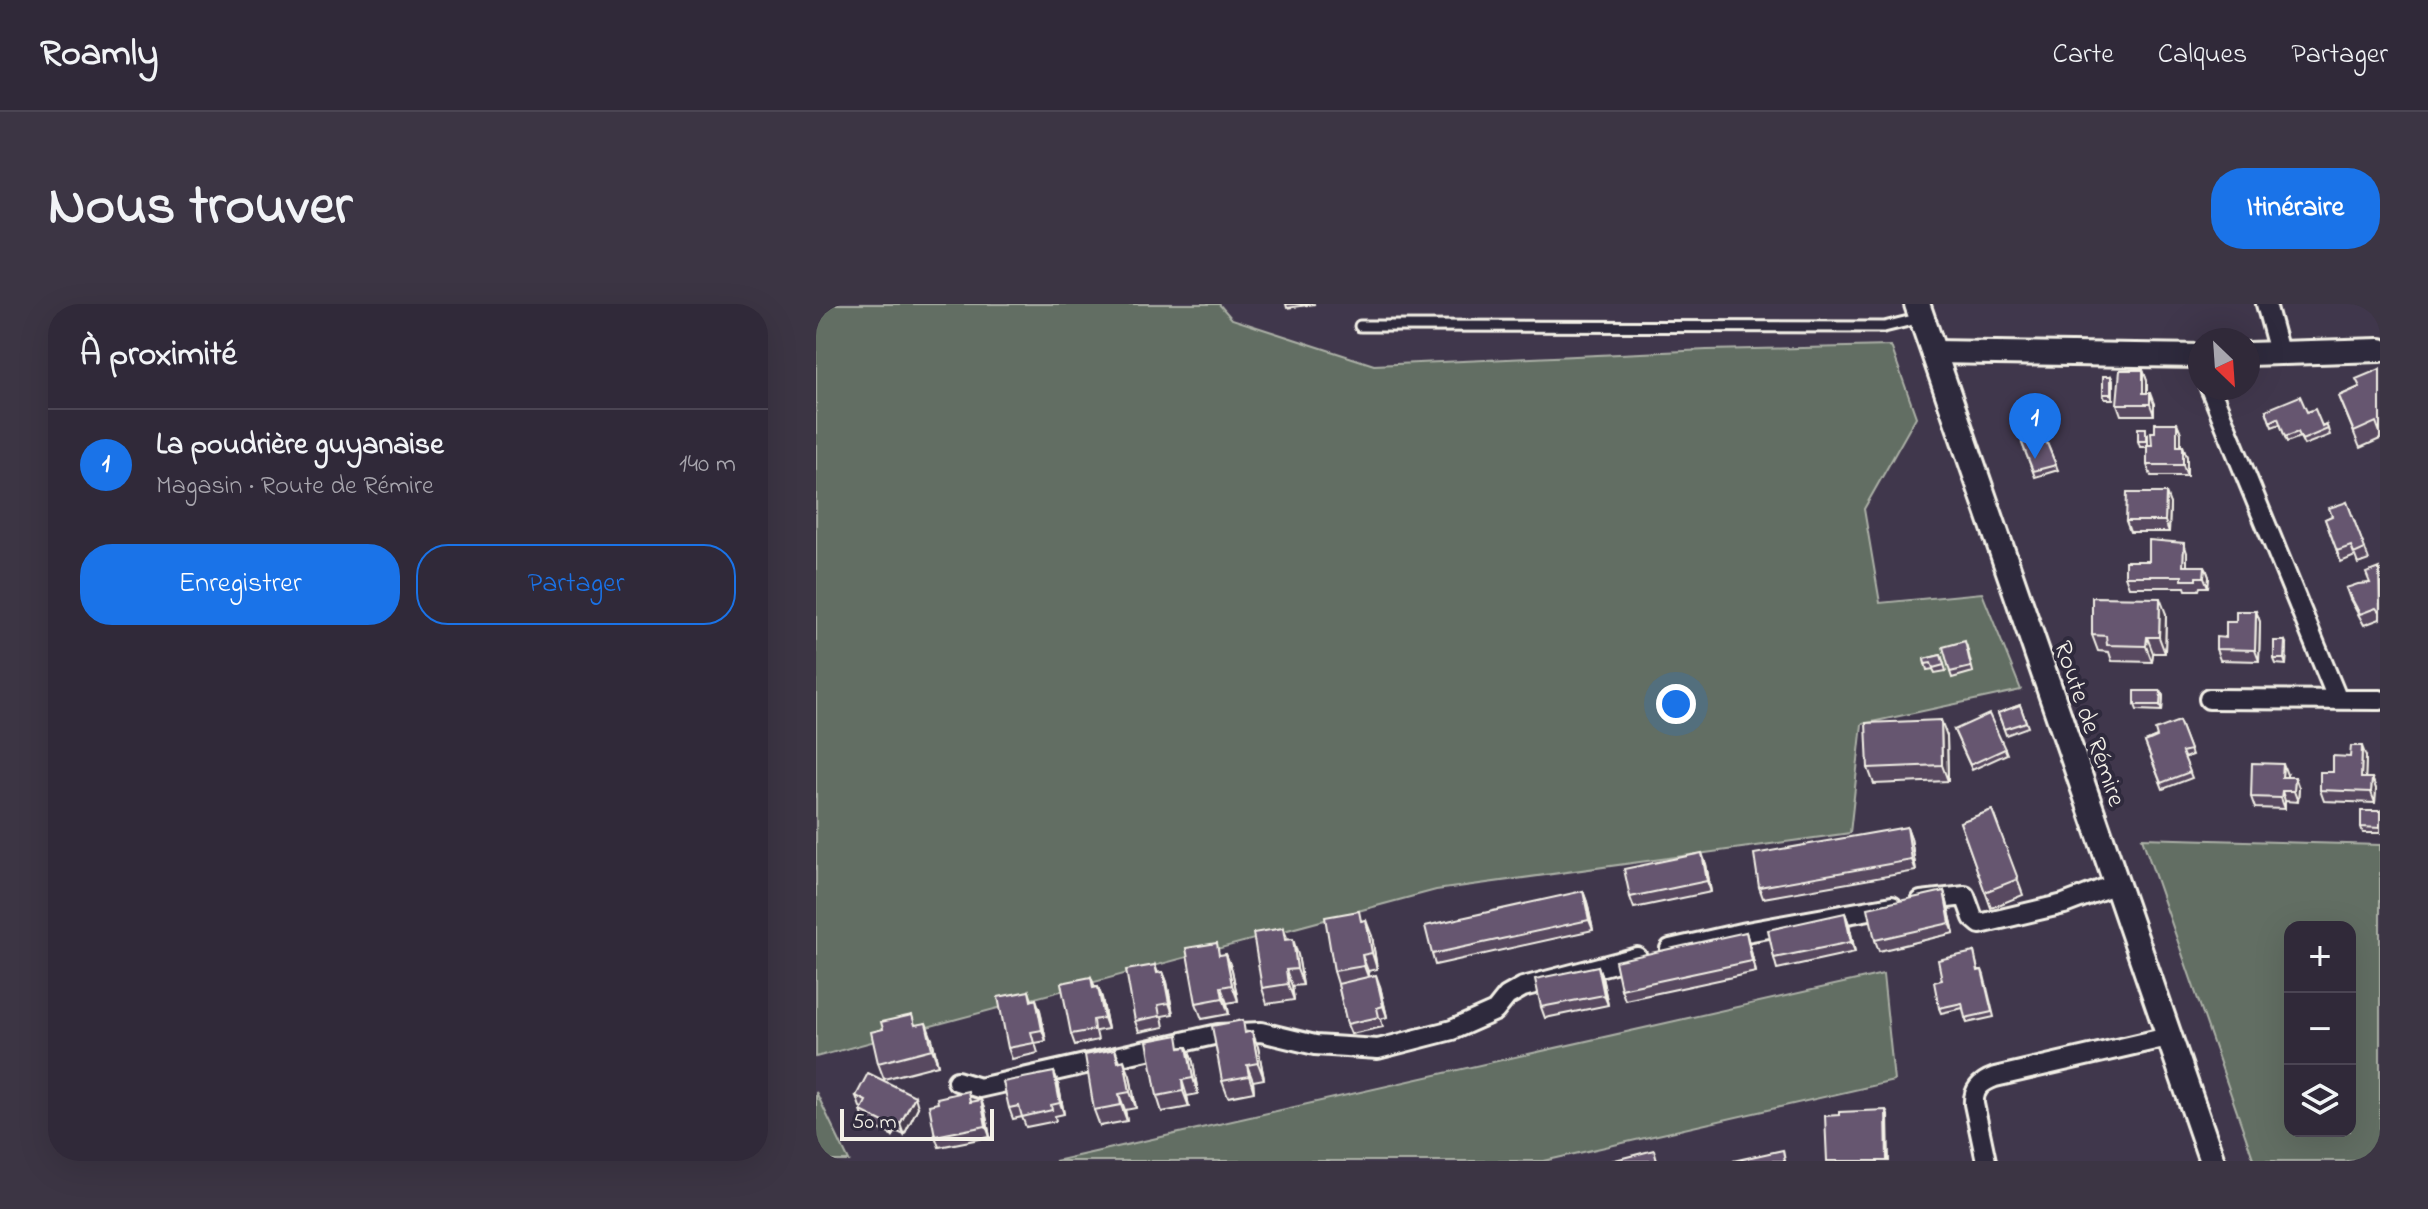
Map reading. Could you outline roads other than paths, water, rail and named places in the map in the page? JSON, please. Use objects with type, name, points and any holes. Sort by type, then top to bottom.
[{"type":"main road","name":"Route de Rémire","points":[[1919,311],[2212,1161]]},
{"type":"street","points":[[2266,304],[2279,352]]},
{"type":"street","points":[[2260,353],[2380,350]]},
{"type":"street","points":[[1933,352],[2188,359]]},
{"type":"street","points":[[2215,400],[2337,698]]},
{"type":"street","points":[[2209,699],[2380,700]]},
{"type":"street","points":[[957,1081],[979,1088],[1218,1034],[1261,1032],[1315,1045],[1378,1049],[1452,1030],[1495,1011],[1507,996],[1523,987],[1741,933],[1946,896],[1965,896],[1973,918],[1980,924],[2064,904],[2116,884]]},
{"type":"street","points":[[1986,1161],[1974,1104],[1979,1085],[1995,1077],[2168,1037]]},
{"type":"lane","points":[[1360,326],[1884,327],[1919,311]]},
{"type":"place","name":"La poudrière guyanaise","points":[[2035,459]]}]
